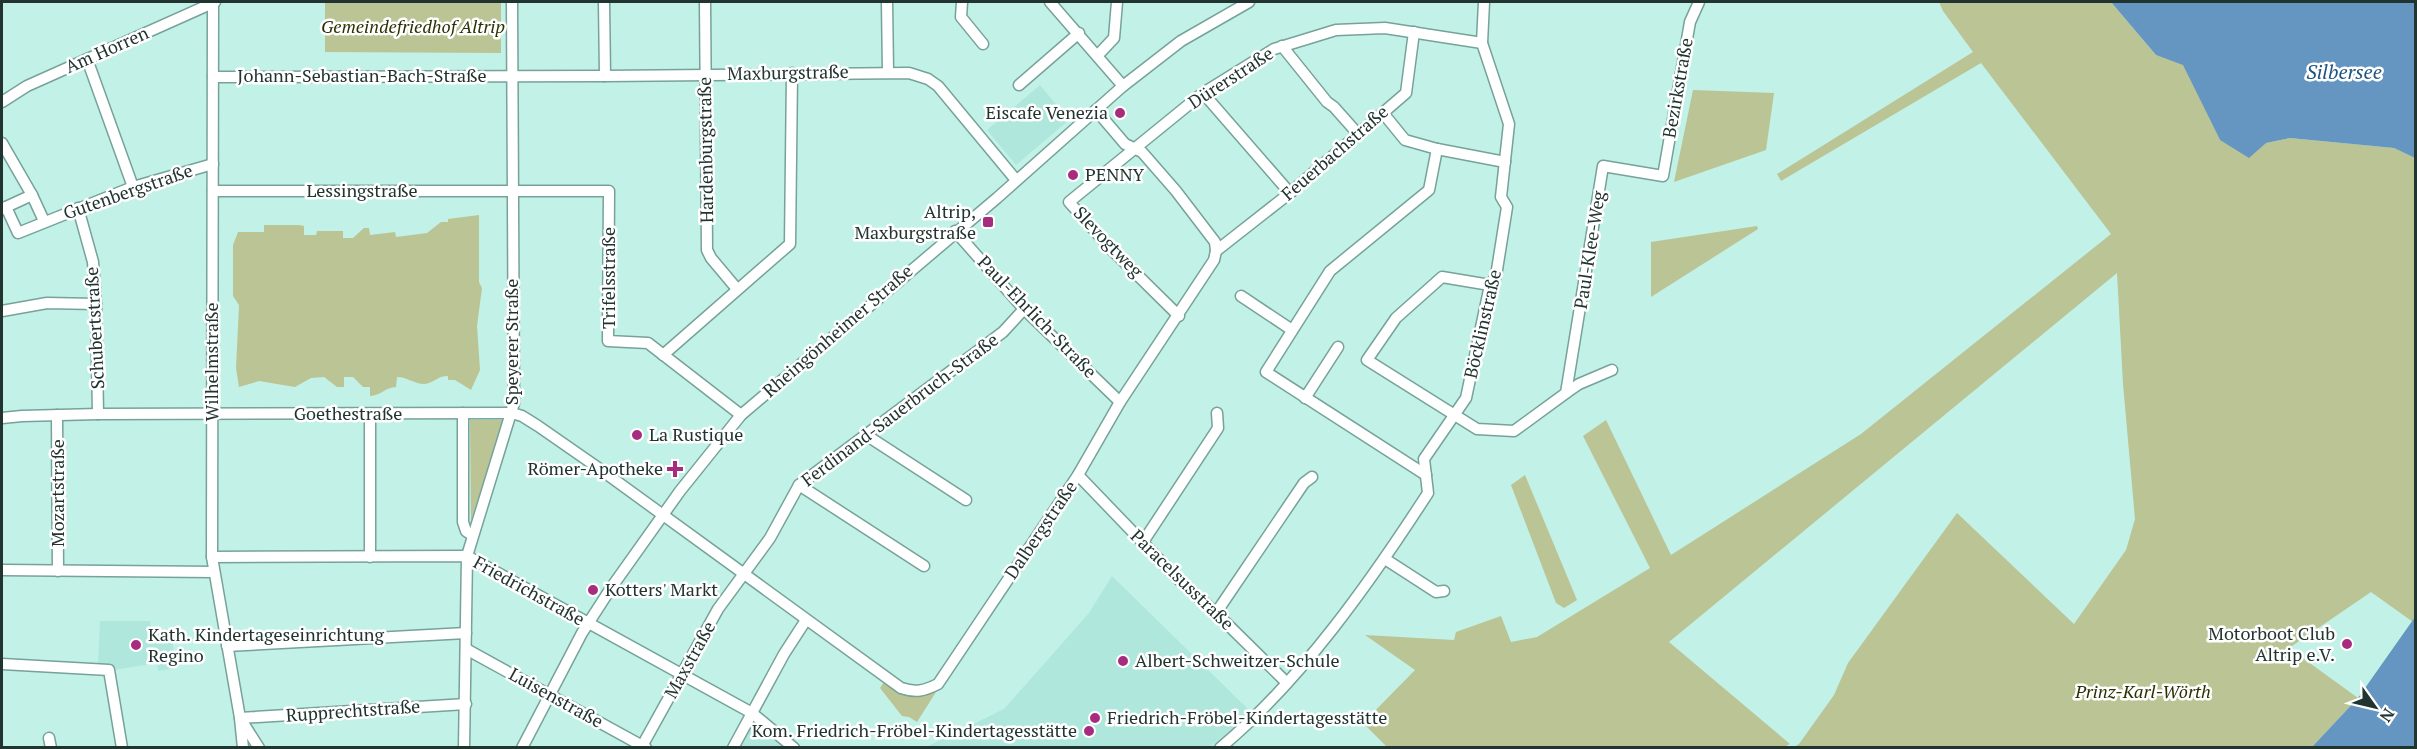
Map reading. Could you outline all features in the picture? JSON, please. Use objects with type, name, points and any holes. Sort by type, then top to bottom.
[{"type":"street","name":"Am Horren","points":[[2,102],[27,86],[214,2]]},
{"type":"street","name":"Wilhelmstraße","points":[[214,2],[212,557],[243,747]]},
{"type":"street","name":"Speyerer Straße","points":[[464,747],[466,556],[512,413],[514,392],[512,2]]},
{"type":"street","points":[[604,2],[605,76]]},
{"type":"street","name":"Hardenburgstraße","points":[[705,2],[707,250],[737,289]]},
{"type":"street","points":[[887,2],[888,72]]},
{"type":"street","points":[[962,2],[962,17],[983,44]]},
{"type":"street","points":[[1050,2],[1123,86]]},
{"type":"street","points":[[1098,55],[1114,38],[1117,2]]},
{"type":"street","name":"Rheingönheimer Straße","points":[[522,747],[582,633],[611,588],[661,516],[741,414],[1123,86],[1181,41],[1248,2]]},
{"type":"street","name":"Böcklinstraße","points":[[1221,747],[1287,683],[1385,559],[1428,493],[1424,459],[1454,414],[1460,410],[1466,398],[1490,285],[1496,276],[1507,207],[1501,197],[1509,124],[1482,43],[1484,2]]},
{"type":"street","name":"Bezirkstraße","points":[[1663,176],[1690,22],[1700,2]]},
{"type":"street","name":"Dürerstraße","points":[[1133,148],[1203,93],[1263,54],[1282,46],[1336,30],[1384,28],[1482,43]]},
{"type":"street","name":"Feuerbachstraße","points":[[1216,252],[1290,193],[1406,93],[1414,32]]},
{"type":"street","points":[[1019,85],[1079,33]]},
{"type":"street","points":[[1282,46],[1327,102],[1358,134]]},
{"type":"street","points":[[87,59],[133,187]]},
{"type":"street","name":"Maxburgstraße","points":[[512,76],[888,72],[919,76],[938,86],[1016,180]]},
{"type":"street","points":[[663,355],[790,244],[792,73]]},
{"type":"street","name":"Johann-Sebastian-Bach-Straße","points":[[213,77],[512,76]]},
{"type":"street","points":[[1203,93],[1290,193]]},
{"type":"street","points":[[1096,110],[1125,144],[1142,152],[1176,191],[1215,242],[1216,252]]},
{"type":"street","points":[[1383,113],[1405,140],[1437,149],[1505,162]]},
{"type":"street","points":[[2,143],[32,195]]},
{"type":"street","name":"Slevogtweg","points":[[1133,148],[1069,202],[1111,249],[1179,316]]},
{"type":"street","points":[[1426,475],[1266,372],[1330,271],[1429,190],[1437,149]]},
{"type":"street","name":"Gutenbergstraße","points":[[44,221],[32,195],[4,208],[18,233],[133,187],[213,164]]},
{"type":"street","name":"Paul-Klee-Weg","points":[[1566,393],[1603,166],[1663,176]]},
{"type":"street","name":"Lessingstraße","points":[[213,191],[512,192]]},
{"type":"street","name":"Trifelsstraße","points":[[512,192],[609,191],[608,341],[648,343],[741,414]]},
{"type":"street","name":"Schubertstraße","points":[[78,208],[93,262],[98,414]]},
{"type":"street","name":"Paul-Ehrlich-Straße","points":[[955,231],[1024,309],[1120,402]]},
{"type":"street","name":"Dalbergstraße","points":[[661,516],[901,688],[912,692],[923,691],[938,684],[1078,475],[1120,402],[1209,271],[1216,252]]},
{"type":"street","points":[[1490,285],[1442,277],[1396,318],[1367,360],[1477,429],[1514,431],[1580,384],[1612,370]]},
{"type":"street","points":[[1241,296],[1292,330]]},
{"type":"street","points":[[2,311],[47,303],[96,304]]},
{"type":"street","name":"Ferdinand-Sauerbruch-Straße","points":[[743,575],[770,538],[799,485],[1003,332],[1024,309]]},
{"type":"street","points":[[1305,398],[1338,347]]},
{"type":"street","points":[[463,413],[463,522],[466,531],[472,535]]},
{"type":"street","name":"Goethestraße","points":[[2,418],[98,414],[512,413],[538,426],[661,516]]},
{"type":"street","points":[[1143,542],[1218,428],[1217,413]]},
{"type":"street","points":[[370,414],[370,557]]},
{"type":"street","name":"Mozartstraße","points":[[57,415],[58,571]]},
{"type":"street","points":[[866,435],[966,500]]},
{"type":"street","name":"Paracelsusstraße","points":[[1078,475],[1177,578],[1287,683]]},
{"type":"street","points":[[1216,613],[1304,483],[1312,477]]},
{"type":"street","points":[[799,485],[924,566]]},
{"type":"street","name":"Friedrichstraße","points":[[212,557],[466,556],[752,713],[794,747]]},
{"type":"street","points":[[1385,559],[1436,592],[1444,591]]},
{"type":"street","points":[[2,570],[214,572]]},
{"type":"street","name":"Maxstraße","points":[[643,747],[718,609],[743,575]]},
{"type":"street","points":[[733,747],[784,654],[806,620]]},
{"type":"street","points":[[227,646],[466,633]]},
{"type":"street","name":"Luisenstraße","points":[[466,649],[551,694],[643,747]]},
{"type":"street","points":[[2,664],[109,670],[122,747]]},
{"type":"street","name":"Rupprechtstraße","points":[[240,718],[466,704]]},
{"type":"street","name":"Wilhelmstraße","points":[[240,718],[259,747]]},
{"type":"shaded area","points":[[1040,85],[1069,120],[1016,165],[987,130]]},
{"type":"shaded area","name":"Albert-Schweitzer-Schule","points":[[1112,576],[1251,712],[1210,747],[926,747],[1004,709],[1089,613]]},
{"type":"shaded area","name":"Kath. Kindertageseinrichtung Regino","points":[[100,621],[150,621],[153,639],[171,636],[177,668],[158,671],[157,663],[114,670],[112,664],[98,663]]},
{"type":"shaded area","points":[[755,722],[767,732],[784,747],[740,748]]},
{"type":"green space","name":"Gemeindefriedhof Altrip","points":[[325,2],[501,2],[501,53],[325,52]]},
{"type":"green space","name":"Prinz-Karl-Wörth","points":[[1939,2],[2111,2],[2156,55],[2183,64],[2220,140],[2266,143],[2290,138],[2394,148],[2415,158],[2415,617],[2413,622],[2371,592],[2289,648],[2358,698],[2312,747],[1794,747],[1799,744],[1834,695],[1848,663],[1957,513],[2074,624],[2126,550],[2135,519],[2123,384],[2117,273],[1669,642],[1790,744],[1784,747],[1387,747],[1363,723],[1415,670],[1365,635],[1454,640],[1456,632],[1501,616],[1511,642],[1537,637],[1650,568],[1583,436],[1606,420],[1671,555],[1861,434],[2111,234],[1981,63],[1781,181],[1777,174],[1973,52]]},
{"type":"green space","points":[[1693,90],[1774,93],[1766,150],[1674,182]]},
{"type":"green space","points":[[479,215],[479,282],[482,288],[477,326],[480,370],[471,390],[455,380],[448,380],[448,376],[425,384],[397,377],[396,387],[370,396],[370,387],[363,387],[353,377],[344,377],[344,387],[337,387],[324,377],[311,378],[295,387],[259,381],[239,387],[236,368],[239,305],[233,296],[233,245],[238,232],[264,232],[264,225],[299,225],[304,226],[304,235],[316,235],[317,231],[343,231],[343,238],[353,238],[364,228],[369,228],[370,235],[395,232],[396,237],[427,233],[441,222],[448,222],[448,219]]},
{"type":"green space","points":[[1757,226],[1758,229],[1651,297],[1651,242]]},
{"type":"green space","points":[[470,420],[503,420],[471,521]]},
{"type":"green space","points":[[1525,475],[1577,600],[1564,608],[1556,603],[1511,485]]},
{"type":"green space","points":[[884,682],[912,696],[936,692],[917,722],[902,716],[880,688]]},
{"type":"water","name":"Silbersee","points":[[2111,2],[2415,2],[2415,158],[2394,148],[2290,138],[2266,143],[2249,158],[2220,140],[2183,65],[2156,55]]},
{"type":"water","points":[[2415,617],[2415,747],[2312,747],[2358,698]]},
{"type":"place","name":"Eiscafe Venezia","points":[[1120,113]]},
{"type":"place","name":"PENNY","points":[[1073,175]]},
{"type":"place","name":"Altrip, Maxburgstraße","points":[[988,222]]},
{"type":"place","name":"La Rustique","points":[[637,435]]},
{"type":"place","name":"Römer-Apotheke","points":[[675,469]]},
{"type":"place","name":"Kotters' Markt","points":[[593,590]]},
{"type":"place","name":"Motorboot Club Altrip e.V.","points":[[2347,644]]},
{"type":"place","name":"Kath. Kindertageseinrichtung Regino","points":[[136,645]]},
{"type":"place","name":"Albert-Schweitzer-Schule","points":[[1123,661]]},
{"type":"place","name":"Friedrich-Fröbel-Kindertagesstätte","points":[[1095,718]]},
{"type":"place","name":"Kom. Friedrich-Fröbel-Kindertagesstätte","points":[[1089,731]]}]
